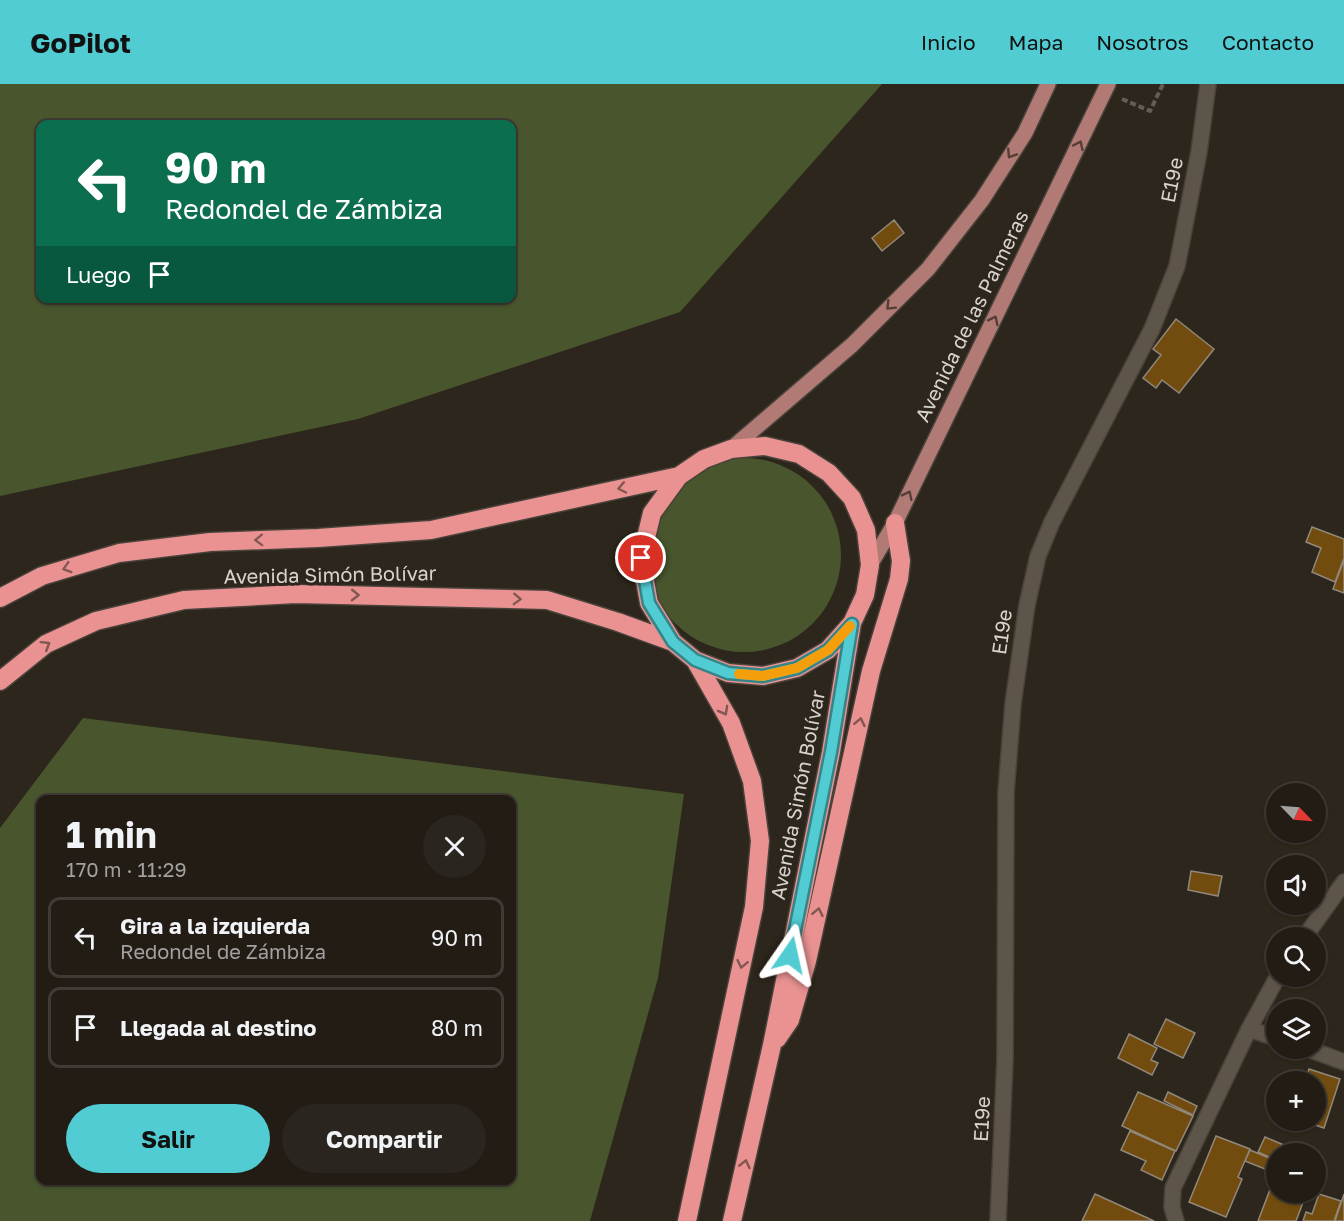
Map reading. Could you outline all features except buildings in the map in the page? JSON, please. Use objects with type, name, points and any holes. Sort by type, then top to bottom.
[{"type":"highway","points":[[765,447],[799,454],[829,473],[852,498],[866,530],[870,565],[865,595],[852,624],[828,650],[797,668],[763,676],[728,673],[695,660],[673,642],[649,603],[641,558],[652,513],[679,476],[704,459],[731,449],[765,447]]},
{"type":"highway","name":"Avenida Simón Bolívar","points":[[0,598],[42,576],[119,553],[210,542],[318,538],[431,530],[679,476]]},
{"type":"highway","points":[[772,1045],[790,1020],[802,982],[871,671],[899,579],[901,561],[895,523]]},
{"type":"highway","name":"Avenida Simón Bolívar","points":[[0,681],[46,644],[96,621],[184,600],[296,594],[459,596],[547,600],[673,642]]},
{"type":"highway","name":"Avenida Simón Bolívar","points":[[732,1221],[772,1045],[831,752],[852,624]]},
{"type":"highway","name":"Avenida Simón Bolívar","points":[[687,1221],[754,907],[760,841],[752,781],[731,723],[695,660]]},
{"type":"main road","name":"Avenida de las Palmeras","points":[[731,449],[852,345],[928,269],[988,191],[1025,133],[1048,84]]},
{"type":"main road","name":"Avenida de las Palmeras","points":[[870,565],[895,523],[1106,88]]},
{"type":"street","name":"E19e","points":[[998,1221],[1005,1059],[1006,792],[1013,704],[1027,605],[1038,556],[1052,522],[1152,329],[1177,266],[1199,152],[1208,84]]},
{"type":"street","points":[[1312,927],[1344,882]]},
{"type":"street","points":[[1176,1221],[1172,1207],[1173,1188],[1272,987]]},
{"type":"street","points":[[1250,1029],[1266,1035]]},
{"type":"street","points":[[1326,1055],[1344,1062]]},
{"type":"path","points":[[1106,88],[1150,111],[1163,84]]},
{"type":"green space","points":[[0,84],[882,84],[680,312],[358,419],[0,496]]},
{"type":"green space","points":[[734,458],[754,458],[790,469],[813,486],[825,501],[834,518],[841,545],[841,565],[834,592],[825,609],[813,624],[798,636],[781,645],[754,652],[734,652],[698,641],[669,617],[658,601],[651,583],[647,565],[647,545],[658,509],[682,480],[698,469],[716,462]]},
{"type":"green space","points":[[83,718],[684,794],[658,978],[590,1221],[0,1221],[0,828]]},
{"type":"slow traffic","points":[[739,674],[763,676],[797,668],[828,650],[850,626]]},
{"type":"route","points":[[641,558],[649,603],[673,642],[695,660],[728,673],[763,676],[797,668],[828,650],[852,624],[831,752],[790,955]]}]
